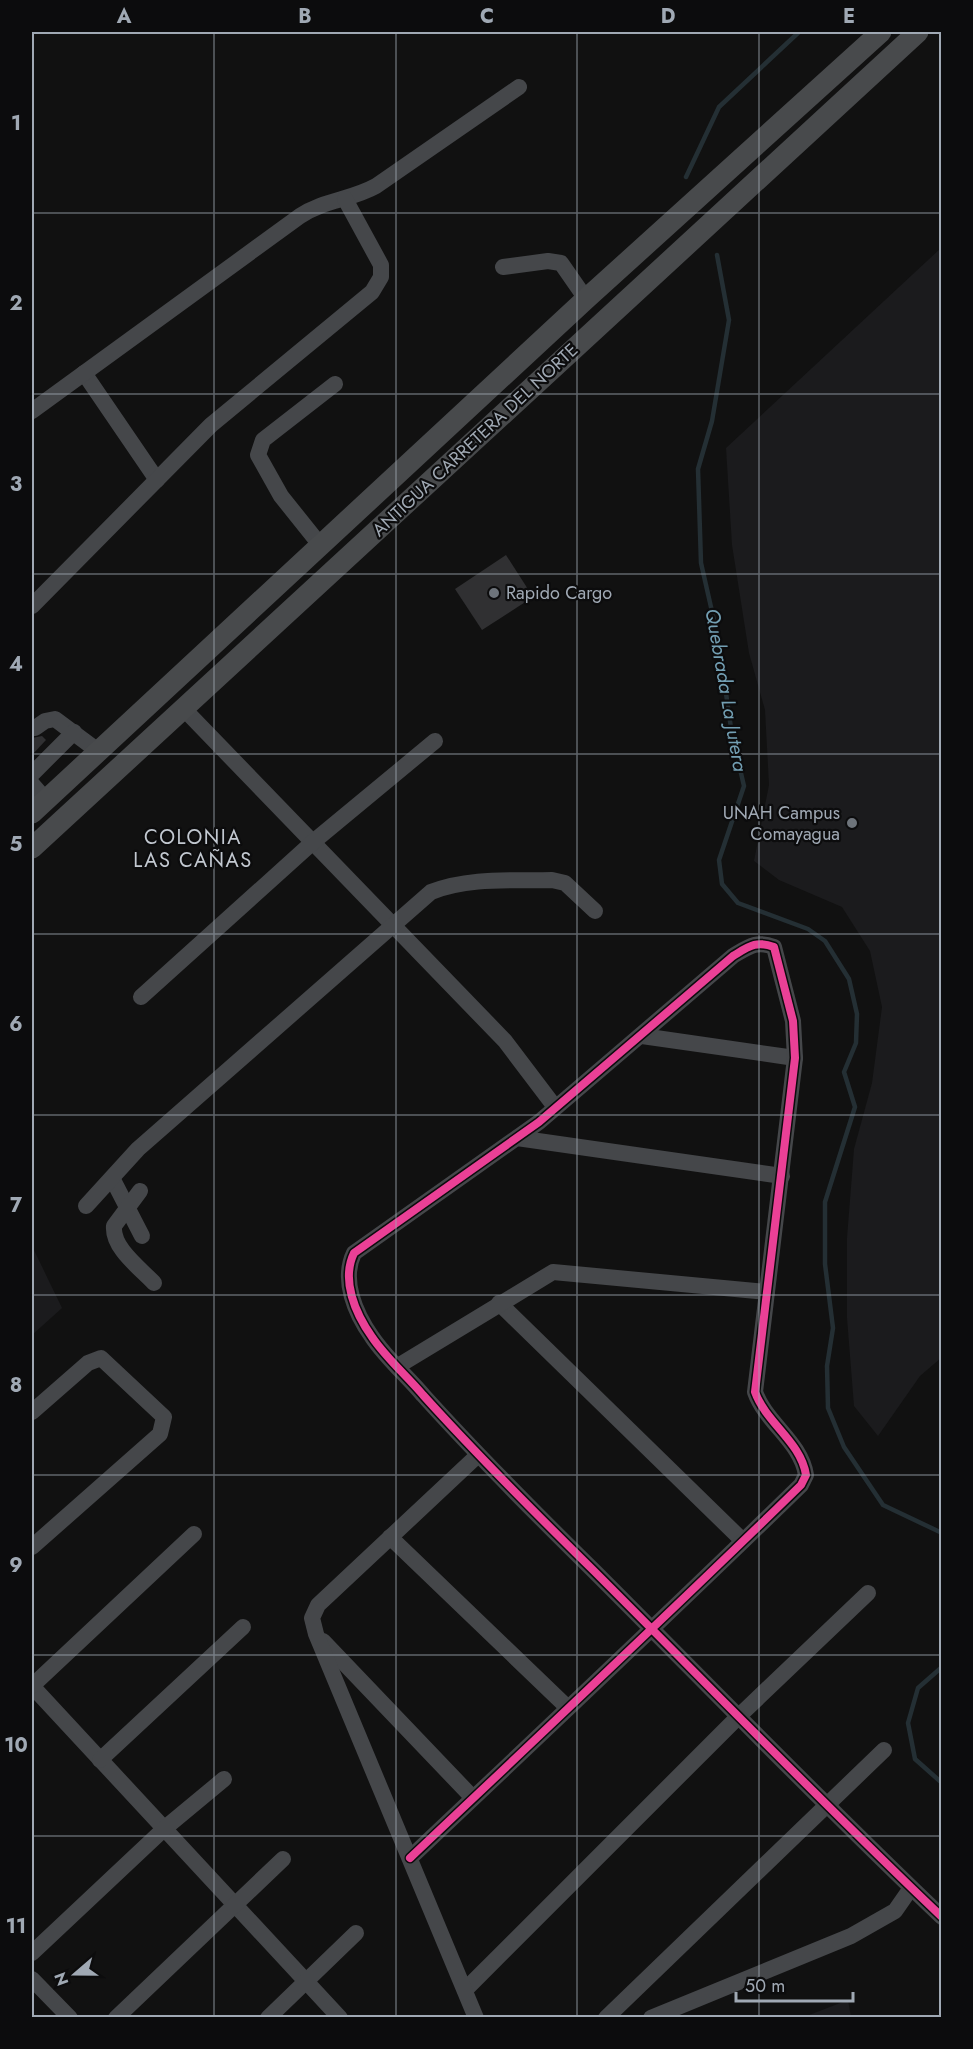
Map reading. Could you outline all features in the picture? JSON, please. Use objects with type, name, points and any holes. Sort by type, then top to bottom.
[{"type":"main road","name":"ANTIGUA CARRETERA DEL NORTE","points":[[36,799],[98,751],[586,299],[881,32]]},
{"type":"main road","name":"ANTIGUA CARRETERA DEL NORTE","points":[[32,848],[918,32]]},
{"type":"street","points":[[32,411],[300,216],[317,205],[357,196],[376,186],[519,87]]},
{"type":"street","points":[[32,606],[211,425],[372,292],[381,277],[381,265],[345,199]]},
{"type":"street","points":[[503,267],[548,261],[561,263],[586,299]]},
{"type":"street","points":[[84,373],[157,480]]},
{"type":"street","points":[[321,546],[281,496],[258,455],[263,440],[335,384]]},
{"type":"street","points":[[183,708],[505,1041],[555,1107]]},
{"type":"street","points":[[34,728],[45,721],[55,719],[98,751]]},
{"type":"street","points":[[32,774],[74,732]]},
{"type":"street","points":[[141,997],[313,842],[435,741]]},
{"type":"street","points":[[86,1206],[138,1149],[432,892],[449,885],[471,882],[552,880],[565,883],[595,911]]},
{"type":"street","points":[[410,1858],[651,1629],[801,1485],[806,1475],[799,1454],[759,1404],[755,1392],[795,1058],[793,1021],[774,947],[762,942],[752,944],[733,956],[642,1036],[517,1138],[354,1253],[347,1266],[348,1285],[357,1310],[372,1337],[477,1455],[651,1629],[828,1805],[942,1917]]},
{"type":"street","points":[[642,1036],[795,1058]]},
{"type":"street","points":[[517,1138],[782,1176]]},
{"type":"street","points":[[112,1178],[142,1236]]},
{"type":"street","points":[[140,1191],[114,1226],[113,1232],[123,1250],[154,1282]]},
{"type":"street","points":[[398,1366],[553,1272],[767,1292]]},
{"type":"street","points":[[499,1303],[743,1541]]},
{"type":"street","points":[[32,1412],[88,1363],[101,1358],[164,1417],[160,1434],[32,1547]]},
{"type":"street","points":[[476,2018],[316,1634],[312,1618],[318,1605],[477,1455]]},
{"type":"street","points":[[194,1534],[32,1686],[236,1903],[340,2018]]},
{"type":"street","points":[[390,1537],[568,1708]]},
{"type":"street","points":[[465,1990],[739,1716],[868,1593]]},
{"type":"street","points":[[100,1760],[243,1627]]},
{"type":"street","points":[[316,1634],[473,1798]]},
{"type":"street","points":[[606,2018],[884,1750]]},
{"type":"street","points":[[32,1953],[165,1828],[224,1779]]},
{"type":"street","points":[[116,2018],[283,1859]]},
{"type":"street","points":[[651,2018],[851,1936],[895,1911],[911,1887]]},
{"type":"street","points":[[268,2018],[356,1933]]},
{"type":"street","points":[[32,1979],[70,2018]]},
{"type":"shaded area","name":"UNAH Campus Comayagua","points":[[941,248],[941,1358],[920,1376],[878,1436],[854,1406],[847,1318],[847,1238],[854,1149],[872,1083],[882,1007],[870,951],[842,907],[779,880],[754,861],[769,785],[765,710],[749,653],[732,545],[726,448]]},
{"type":"shaded area","points":[[32,1246],[62,1308],[32,1335]]},
{"type":"shaded area","points":[[848,2000],[851,2017],[804,2017]]},
{"type":"building","name":"Rapido Cargo","points":[[506,555],[533,597],[482,630],[455,589]]},
{"type":"building","points":[[42,736],[46,740],[32,755],[32,738]]},
{"type":"waterway","name":"Quebrada La Jutera","points":[[686,177],[719,107],[799,32]]},
{"type":"waterway","name":"Quebrada La Jutera","points":[[717,255],[729,320],[712,421],[698,469],[701,563],[718,638],[732,735],[744,786],[719,860],[722,884],[738,903],[808,929],[825,941],[849,979],[857,1014],[856,1043],[844,1072],[855,1107],[825,1202],[825,1264],[833,1328],[827,1366],[828,1408],[844,1447],[883,1505],[942,1533]]},
{"type":"waterway","name":"Quebrada La Jutera","points":[[942,1667],[918,1688],[908,1723],[915,1759],[942,1783]]},
{"type":"cycle path","points":[[410,1858],[606,1672],[655,1626],[753,1532],[801,1485],[806,1475],[803,1463],[791,1442],[767,1413],[755,1392],[795,1058],[793,1021],[774,947],[762,944],[752,946],[733,956],[539,1122],[354,1253],[349,1274],[352,1296],[360,1318],[378,1345],[465,1440],[528,1506],[637,1614],[680,1658],[766,1745],[942,1917]]},
{"type":"place","name":"Rapido Cargo","points":[[494,593]]},
{"type":"place","name":"UNAH Campus Comayagua","points":[[852,823]]},
{"type":"district","name":"COLONIA LAS CAÑAS","points":[[193,848]]}]
